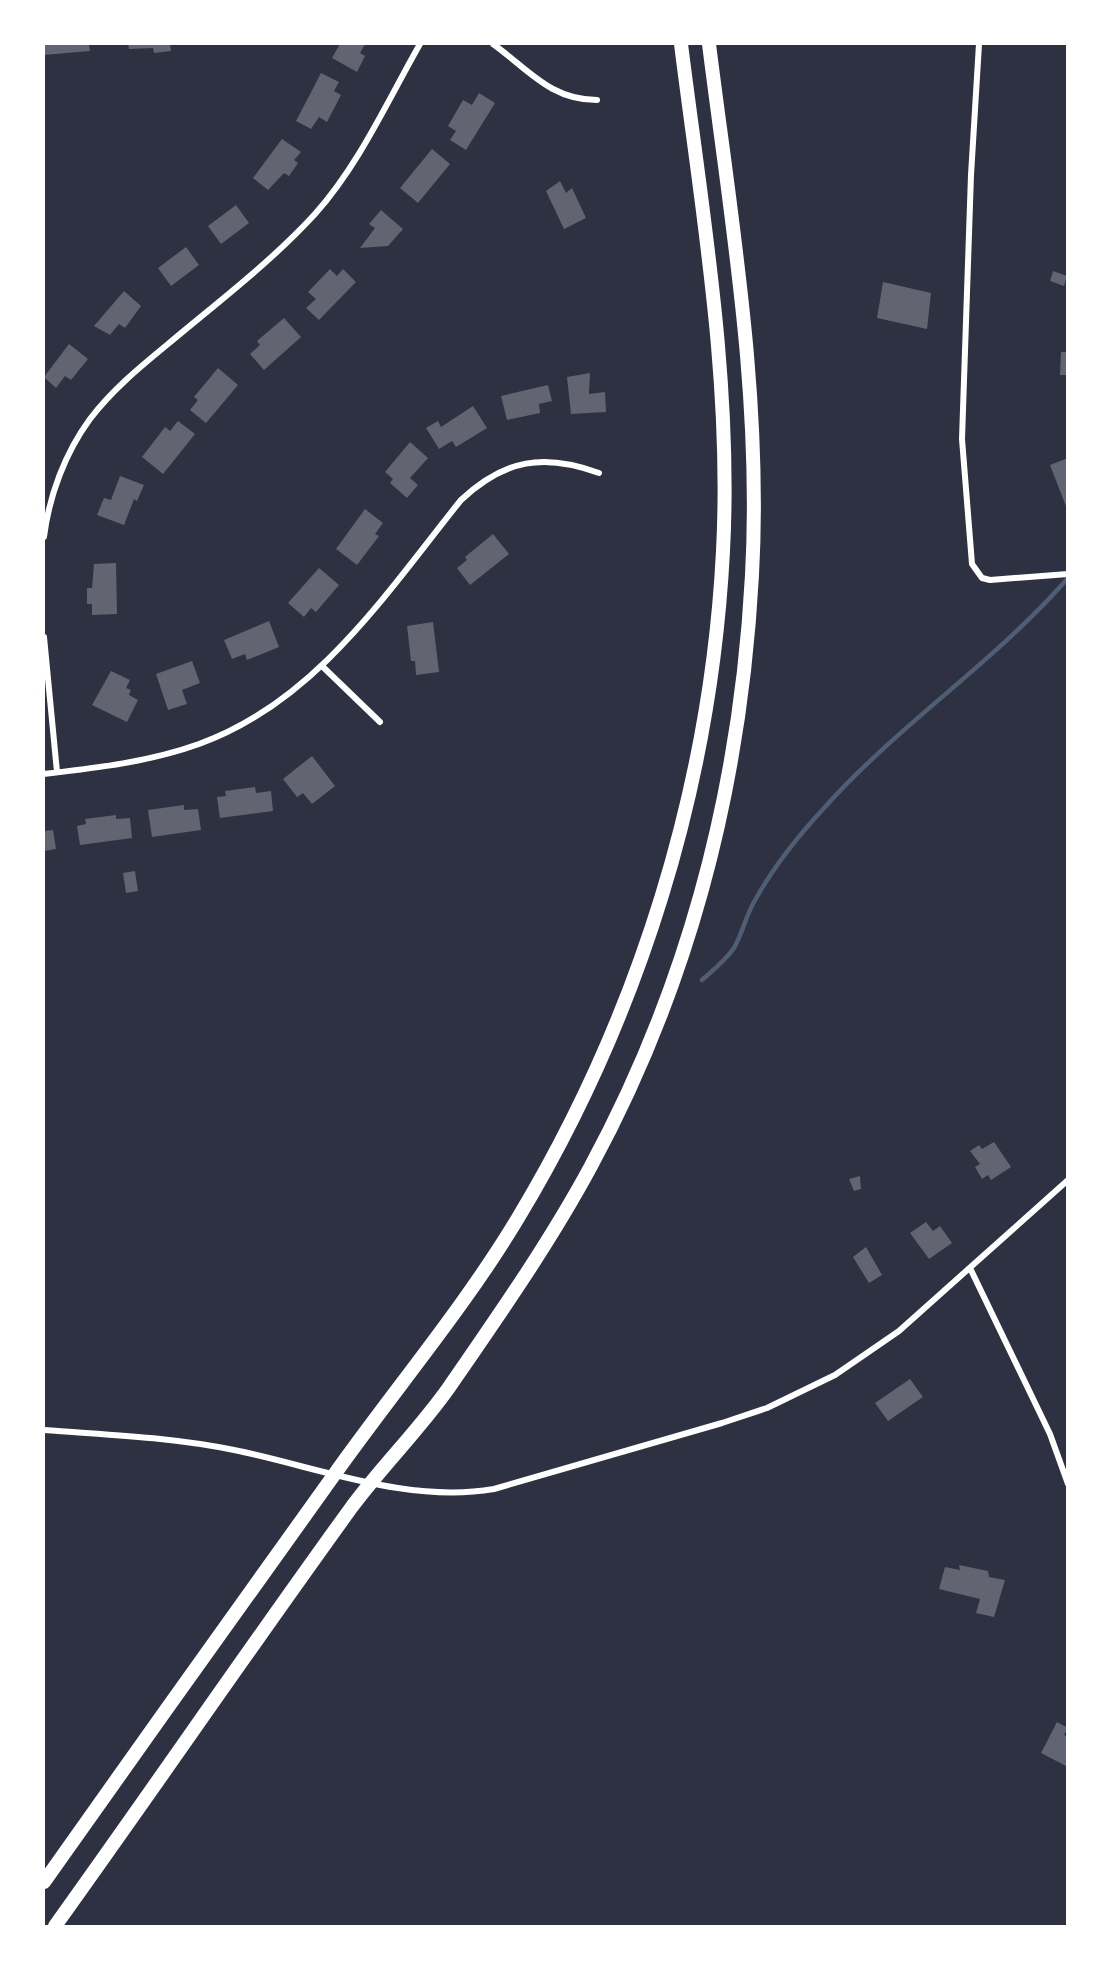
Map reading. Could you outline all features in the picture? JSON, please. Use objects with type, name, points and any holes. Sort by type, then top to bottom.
[{"type":"main road","points":[[44,1882],[335,1473],[463,1302],[545,1171],[595,1072],[634,979],[668,876],[699,744],[714,653],[723,552],[725,471],[723,401],[681,44]]},
{"type":"main road","points":[[55,1926],[370,1483],[446,1391],[563,1215],[590,1168],[649,1046],[677,972],[701,897],[718,831],[736,729],[748,631],[754,514],[754,456],[747,340],[709,44]]},
{"type":"street","points":[[44,537],[47,512],[68,455],[90,420],[120,384],[275,255],[316,212],[356,156],[420,44]]},
{"type":"street","points":[[493,44],[554,92],[576,100],[597,100]]},
{"type":"street","points":[[979,44],[970,175],[962,439],[972,564],[982,578],[990,580],[1068,574]]},
{"type":"street","points":[[44,774],[138,762],[201,744],[264,711],[322,666],[352,634],[461,500],[480,483],[509,467],[540,460],[571,463],[599,473]]},
{"type":"street","points":[[44,637],[57,772]]},
{"type":"street","points":[[322,666],[380,723]]},
{"type":"street","points":[[44,1430],[181,1442],[232,1449],[370,1483],[466,1494],[494,1490],[767,1408],[835,1375],[890,1337],[1068,1180]]},
{"type":"street","points":[[970,1268],[1050,1434],[1068,1484]]},
{"type":"building","points":[[44,44],[89,44],[90,51],[44,55]]},
{"type":"building","points":[[128,44],[170,44],[171,51],[154,53],[153,48],[129,49]]},
{"type":"building","points":[[340,44],[365,44],[360,53],[365,56],[357,72],[332,58]]},
{"type":"building","points":[[321,73],[339,82],[334,91],[341,95],[327,122],[319,117],[311,129],[296,121]]},
{"type":"building","points":[[479,93],[495,103],[466,150],[450,140],[456,131],[448,126],[463,100],[472,105]]},
{"type":"building","points":[[282,139],[301,152],[294,160],[298,163],[289,176],[284,173],[268,190],[253,178]]},
{"type":"building","points":[[432,149],[450,164],[418,203],[400,188]]},
{"type":"building","points":[[560,181],[566,193],[572,188],[586,218],[564,229],[546,191]]},
{"type":"building","points":[[236,205],[249,223],[221,244],[208,226]]},
{"type":"building","points":[[381,210],[403,229],[388,246],[360,248],[375,228],[369,224]]},
{"type":"building","points":[[186,247],[199,265],[171,286],[158,268]]},
{"type":"building","points":[[330,269],[337,276],[343,269],[356,282],[319,320],[306,308],[316,299],[308,292]]},
{"type":"building","points":[[1053,271],[1067,276],[1064,286],[1050,281]]},
{"type":"building","points":[[883,282],[931,293],[927,329],[877,318]]},
{"type":"building","points":[[124,291],[141,306],[125,328],[119,324],[110,335],[94,326]]},
{"type":"building","points":[[284,318],[301,337],[264,370],[250,354],[260,345],[257,341]]},
{"type":"building","points":[[69,344],[88,359],[71,380],[65,376],[56,388],[44,377]]},
{"type":"building","points":[[1061,352],[1068,352],[1068,375],[1060,375]]},
{"type":"building","points":[[218,368],[238,385],[206,423],[190,410],[198,400],[194,397]]},
{"type":"building","points":[[590,373],[589,394],[605,392],[606,412],[571,414],[567,377]]},
{"type":"building","points":[[548,385],[552,401],[539,404],[540,413],[507,420],[501,396]]},
{"type":"building","points":[[473,406],[487,428],[456,447],[452,441],[439,449],[426,428],[438,421],[441,427]]},
{"type":"building","points":[[178,421],[195,434],[163,474],[142,457],[165,427],[170,431]]},
{"type":"building","points":[[410,442],[428,458],[410,478],[418,485],[407,498],[390,483],[393,479],[385,472]]},
{"type":"building","points":[[1068,458],[1068,509],[1067,509],[1050,465]]},
{"type":"building","points":[[120,476],[144,485],[137,501],[134,499],[124,525],[97,515],[104,498],[111,500]]},
{"type":"building","points":[[365,509],[383,523],[375,534],[379,536],[357,565],[336,549]]},
{"type":"building","points":[[493,534],[509,554],[470,585],[457,568],[467,560],[465,557]]},
{"type":"building","points":[[116,563],[117,614],[92,615],[92,604],[87,604],[87,588],[92,588],[94,564]]},
{"type":"building","points":[[319,568],[339,585],[316,612],[311,608],[304,617],[288,603]]},
{"type":"building","points":[[269,621],[279,647],[247,660],[245,654],[232,659],[224,640]]},
{"type":"building","points":[[433,622],[439,672],[416,675],[415,661],[411,661],[407,626]]},
{"type":"building","points":[[192,661],[200,683],[182,690],[187,704],[168,710],[156,674]]},
{"type":"building","points":[[111,671],[130,680],[126,688],[131,690],[129,695],[138,700],[127,722],[92,705]]},
{"type":"building","points":[[312,756],[335,786],[312,804],[303,793],[297,797],[283,779]]},
{"type":"building","points":[[255,787],[256,793],[271,791],[273,811],[220,818],[217,797],[226,796],[225,791]]},
{"type":"building","points":[[184,805],[184,810],[198,809],[201,830],[152,837],[148,810]]},
{"type":"building","points":[[116,815],[116,819],[130,818],[132,838],[80,845],[77,826],[86,824],[85,819]]},
{"type":"building","points":[[53,830],[56,849],[44,851],[44,831]]},
{"type":"building","points":[[135,871],[138,891],[126,893],[123,873]]},
{"type":"building","points":[[994,1142],[1011,1167],[991,1180],[988,1175],[982,1179],[975,1167],[980,1164],[970,1151],[979,1145],[982,1149]]},
{"type":"building","points":[[860,1176],[861,1189],[854,1191],[849,1179]]},
{"type":"building","points":[[926,1222],[933,1231],[940,1226],[952,1243],[929,1259],[910,1233]]},
{"type":"building","points":[[866,1247],[882,1275],[869,1283],[853,1257]]},
{"type":"building","points":[[910,1379],[923,1397],[888,1421],[875,1403]]},
{"type":"building","points":[[959,1565],[988,1571],[989,1577],[1005,1580],[994,1617],[976,1613],[980,1599],[939,1589],[945,1567],[960,1570]]},
{"type":"building","points":[[1057,1722],[1068,1728],[1064,1735],[1068,1737],[1068,1767],[1041,1753]]},
{"type":"waterway","points":[[702,980],[734,948],[751,907],[769,876],[815,818],[884,748],[1010,638],[1068,578]]}]
